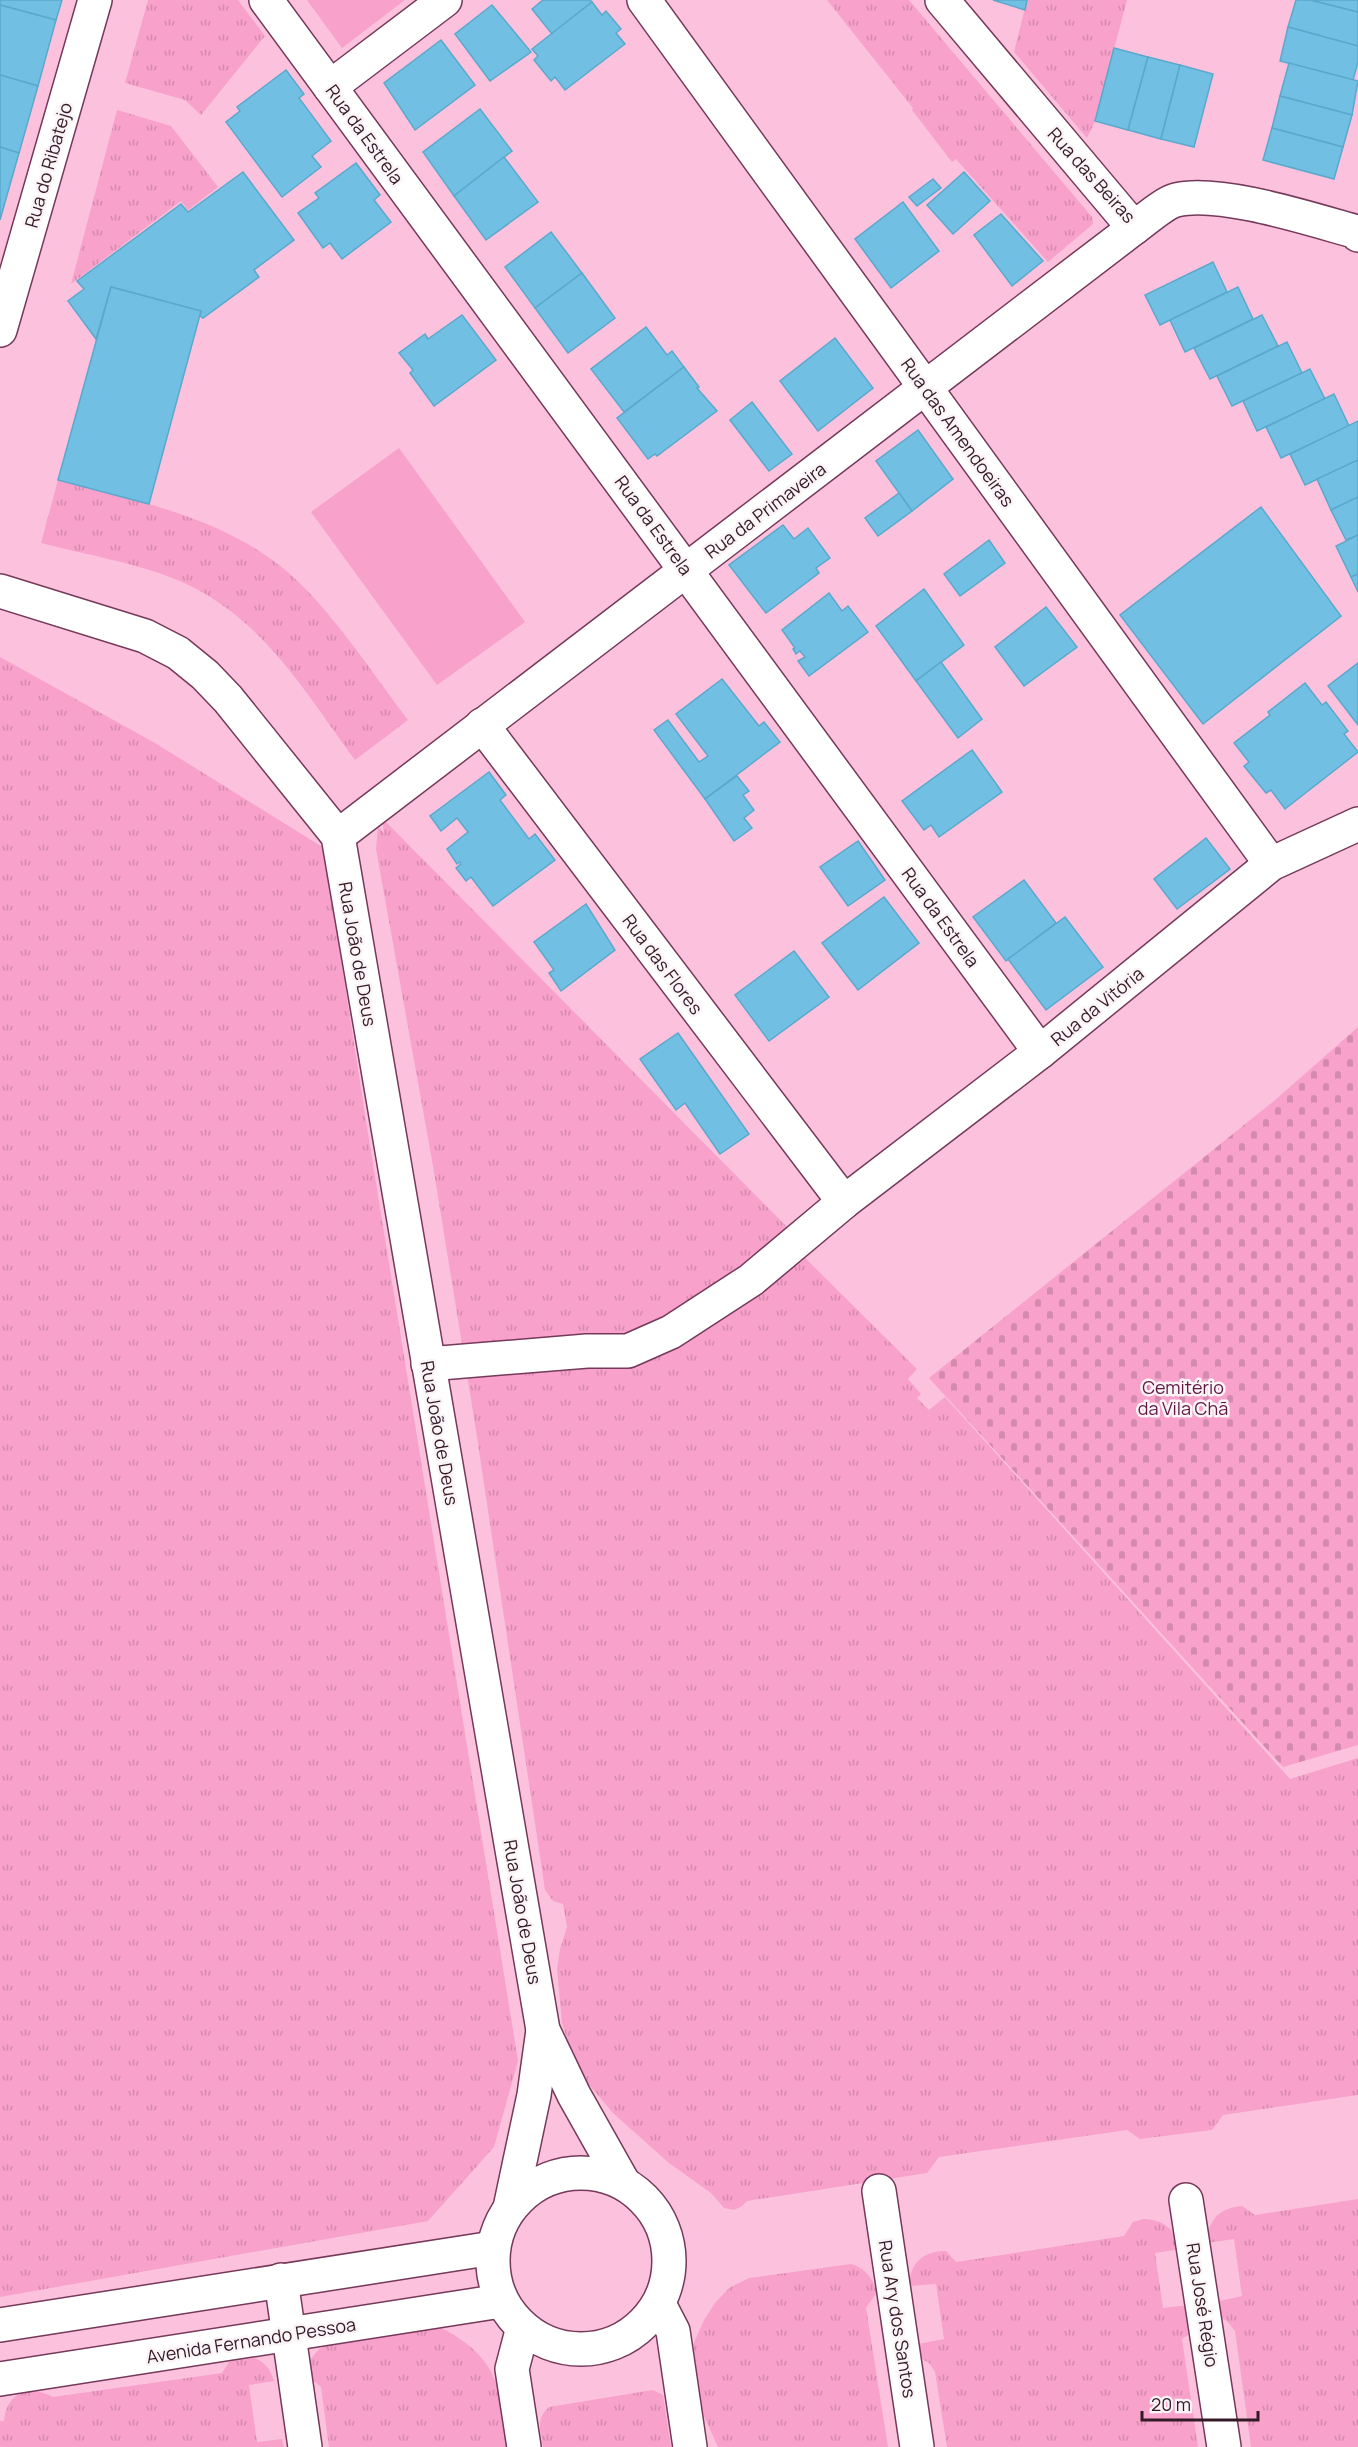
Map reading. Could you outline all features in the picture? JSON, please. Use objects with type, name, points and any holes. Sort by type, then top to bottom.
[{"type":"street","name":"Rua do Ribatejo","points":[[0,330],[95,0]]},
{"type":"street","name":"Rua da Estrela","points":[[266,0],[1040,1052]]},
{"type":"street","points":[[330,87],[445,0]]},
{"type":"street","name":"Rua das Amendoeiras","points":[[644,0],[1271,864]]},
{"type":"street","name":"Rua das Beiras","points":[[942,0],[1134,228],[1175,200],[1208,199],[1263,207],[1358,232]]},
{"type":"street","name":"Rua da Primaveira","points":[[338,836],[1134,228]]},
{"type":"street","points":[[0,591],[145,636],[178,653],[205,675],[228,699],[338,836]]},
{"type":"street","name":"Rua das Flores","points":[[482,725],[844,1202]]},
{"type":"street","name":"Rua da Vitória","points":[[428,1364],[587,1351],[628,1351],[671,1332],[751,1280],[844,1202],[1040,1052],[1271,864],[1358,824]]},
{"type":"street","name":"Rua João de Deus","points":[[338,836],[543,2030],[574,2095],[623,2182]]},
{"type":"street","name":"Rua João de Deus","points":[[510,2208],[534,2094],[543,2030]]},
{"type":"street","points":[[591,2173],[623,2182],[650,2205],[662,2223],[670,2253],[669,2277],[659,2304],[637,2331],[598,2349],[569,2349],[538,2340],[522,2331],[501,2301],[493,2275],[493,2248],[498,2230],[510,2208],[531,2187],[561,2175],[591,2173]]},
{"type":"street","name":"Rua Ary dos Santos","points":[[879,2191],[917,2447]]},
{"type":"street","name":"Rua José Régio","points":[[1186,2200],[1224,2447]]},
{"type":"street","points":[[0,2325],[493,2248]]},
{"type":"street","points":[[281,2280],[305,2447]]},
{"type":"street","name":"Avenida Fernando Pessoa","points":[[0,2379],[501,2301]]},
{"type":"street","points":[[659,2304],[673,2331],[690,2447]]},
{"type":"street","points":[[522,2331],[512,2368],[524,2447]]},
{"type":"green space","points":[[148,0],[238,0],[265,36],[201,115],[185,100],[125,83]]},
{"type":"green space","points":[[307,0],[405,0],[342,48]]},
{"type":"green space","points":[[827,0],[909,0],[1092,217],[1093,224],[1048,262],[956,159],[952,162],[912,110],[913,108]]},
{"type":"green space","points":[[1027,0],[1127,0],[1095,121],[1087,138],[1014,52]]},
{"type":"green space","points":[[117,110],[171,126],[218,187],[188,210],[181,201],[71,284]]},
{"type":"green space","points":[[399,448],[525,622],[437,685],[311,512]]},
{"type":"green space","points":[[58,480],[173,512],[229,534],[255,548],[297,580],[314,598],[348,638],[408,720],[355,760],[280,659],[236,615],[211,597],[165,575],[41,543]]},
{"type":"green space","points":[[0,657],[155,743],[324,848],[518,2061],[494,2147],[428,2221],[0,2297]]},
{"type":"green space","points":[[382,818],[789,1229],[783,1236],[917,1369],[908,1379],[921,1394],[917,1398],[929,1410],[945,1397],[1290,1779],[1358,1758],[1358,2095],[1223,2115],[1212,2130],[1140,2139],[1127,2130],[939,2157],[927,2173],[747,2201],[734,2210],[724,2208],[711,2193],[669,2163],[613,2113],[586,2081],[575,2063],[562,2023],[557,1969],[567,1927],[563,1904],[553,1901],[545,1890],[475,1424],[433,1166],[376,849],[378,827],[384,833]]},
{"type":"green space","name":"Cemitério da Vila Chã","points":[[1358,1027],[1358,1745],[1283,1767],[929,1378],[1274,1101]]},
{"type":"green space","points":[[1358,2199],[1358,2447],[1251,2447],[1235,2331],[1227,2321],[1218,2316],[1215,2302],[1242,2296],[1234,2239],[1207,2243],[1212,2222],[1221,2213],[1234,2207],[1242,2206],[1255,2215]]},
{"type":"green space","points":[[1144,2219],[1157,2221],[1168,2227],[1175,2236],[1180,2249],[1155,2253],[1163,2308],[1188,2305],[1192,2332],[1182,2339],[1198,2447],[947,2447],[935,2372],[929,2363],[920,2358],[918,2344],[944,2339],[936,2284],[909,2286],[912,2271],[919,2260],[931,2253],[946,2251],[956,2262],[1124,2236],[1133,2222]]},
{"type":"green space","points":[[851,2264],[868,2274],[877,2292],[866,2308],[888,2447],[718,2447],[702,2412],[693,2345],[704,2320],[715,2303],[729,2288],[749,2278]]},
{"type":"green space","points":[[438,2326],[473,2349],[493,2375],[502,2406],[507,2447],[329,2447],[321,2387],[307,2376],[309,2365],[316,2352],[330,2343]]},
{"type":"green space","points":[[245,2356],[256,2358],[264,2363],[274,2381],[249,2385],[257,2442],[282,2439],[284,2447],[0,2447],[0,2421],[4,2421],[6,2411],[14,2397],[21,2393],[36,2391],[53,2397],[222,2373],[231,2359]]},
{"type":"green space","points":[[653,2390],[663,2395],[671,2447],[543,2447],[540,2421],[549,2407]]},
{"type":"building","points":[[0,0],[62,0],[56,20],[0,5]]},
{"type":"building","points":[[543,0],[590,0],[592,2],[552,34],[532,9]]},
{"type":"building","points":[[993,0],[1027,0],[1025,10]]},
{"type":"building","points":[[1296,0],[1311,0],[1358,12],[1358,46],[1288,27]]},
{"type":"building","points":[[1311,0],[1358,0],[1358,12]]},
{"type":"building","points":[[592,2],[602,15],[606,11],[621,29],[616,33],[625,44],[565,90],[555,77],[551,81],[534,60],[538,56],[532,49]]},
{"type":"building","points":[[0,5],[56,20],[38,86],[0,75]]},
{"type":"building","points":[[492,5],[531,52],[490,81],[455,34]]},
{"type":"building","points":[[1288,27],[1358,46],[1358,62],[1353,80],[1280,61]]},
{"type":"building","points":[[441,40],[475,85],[415,130],[384,83]]},
{"type":"building","points":[[1114,48],[1148,57],[1128,130],[1095,121]]},
{"type":"building","points":[[1148,57],[1180,65],[1161,139],[1128,130]]},
{"type":"building","points":[[1289,63],[1358,81],[1352,115],[1280,96]]},
{"type":"building","points":[[1180,65],[1213,74],[1194,147],[1161,139]]},
{"type":"building","points":[[286,70],[304,94],[299,98],[331,141],[312,156],[321,167],[282,197],[226,122],[240,111],[237,107]]},
{"type":"building","points":[[0,75],[38,86],[19,153],[0,147]]},
{"type":"building","points":[[1280,96],[1352,115],[1343,147],[1272,128]]},
{"type":"building","points":[[480,109],[512,151],[454,196],[423,152]]},
{"type":"building","points":[[1272,128],[1343,147],[1334,179],[1263,160]]},
{"type":"building","points":[[0,147],[19,153],[0,220]]},
{"type":"building","points":[[504,157],[538,202],[486,240],[454,196]]},
{"type":"building","points":[[356,163],[380,195],[374,200],[391,222],[342,259],[330,243],[323,248],[298,213],[319,198],[315,193]]},
{"type":"building","points":[[243,172],[294,240],[254,270],[259,277],[203,318],[200,316],[201,311],[111,287],[96,339],[68,301],[84,289],[77,281],[181,204],[188,212]]},
{"type":"building","points":[[964,172],[990,201],[953,234],[927,205]]},
{"type":"building","points":[[933,179],[941,188],[917,206],[909,197]]},
{"type":"building","points":[[903,202],[939,251],[891,288],[855,239]]},
{"type":"building","points":[[1001,214],[1043,261],[1012,286],[974,235]]},
{"type":"building","points":[[551,232],[582,273],[535,308],[505,267]]},
{"type":"building","points":[[1213,262],[1227,292],[1160,325],[1145,295]]},
{"type":"building","points":[[582,273],[615,318],[568,353],[535,308]]},
{"type":"building","points":[[111,287],[201,311],[149,504],[58,480]]},
{"type":"building","points":[[1238,287],[1253,319],[1185,352],[1170,320]]},
{"type":"building","points":[[462,315],[496,360],[434,406],[410,373],[413,370],[399,353],[425,334],[428,339]]},
{"type":"building","points":[[1262,315],[1278,346],[1210,379],[1194,348]]},
{"type":"building","points":[[646,327],[667,355],[672,351],[684,367],[624,412],[591,369]]},
{"type":"building","points":[[835,338],[873,388],[818,431],[780,381]]},
{"type":"building","points":[[1287,342],[1302,373],[1232,406],[1217,376]]},
{"type":"building","points":[[684,367],[699,387],[697,388],[717,411],[657,456],[655,454],[648,459],[617,418]]},
{"type":"building","points":[[1310,369],[1325,399],[1257,431],[1243,401]]},
{"type":"building","points":[[1334,394],[1349,426],[1281,458],[1266,427]]},
{"type":"building","points":[[752,402],[792,454],[769,471],[730,420]]},
{"type":"building","points":[[1358,421],[1358,460],[1305,485],[1290,454]]},
{"type":"building","points":[[918,430],[953,479],[912,511],[876,461]]},
{"type":"building","points":[[1358,460],[1358,497],[1331,510],[1317,479]]},
{"type":"building","points":[[899,493],[912,511],[878,536],[865,518]]},
{"type":"building","points":[[1358,497],[1358,535],[1346,540],[1331,510]]},
{"type":"building","points":[[1261,507],[1341,616],[1203,724],[1120,615]]},
{"type":"building","points":[[783,525],[794,539],[808,528],[830,558],[816,568],[819,573],[766,613],[729,565]]},
{"type":"building","points":[[1358,535],[1358,574],[1351,577],[1336,546]]},
{"type":"building","points":[[989,540],[1005,563],[960,596],[944,574]]},
{"type":"building","points":[[1358,574],[1358,592],[1351,577]]},
{"type":"building","points":[[924,589],[964,645],[916,681],[876,626]]},
{"type":"building","points":[[829,593],[842,611],[848,606],[868,632],[809,676],[798,661],[805,657],[800,651],[796,654],[793,649],[795,648],[782,630]]},
{"type":"building","points":[[1046,607],[1077,647],[1024,686],[995,647]]},
{"type":"building","points":[[941,662],[982,719],[958,738],[916,681]]},
{"type":"building","points":[[1358,663],[1358,725],[1328,686]]},
{"type":"building","points":[[722,679],[759,726],[764,722],[780,742],[705,799],[654,730],[668,720],[699,762],[708,756],[676,714]]},
{"type":"building","points":[[1305,683],[1322,705],[1326,702],[1348,731],[1344,734],[1358,752],[1285,809],[1271,790],[1266,793],[1244,766],[1249,762],[1234,743],[1270,715],[1268,712]]},
{"type":"building","points":[[972,750],[1002,792],[939,837],[931,825],[924,830],[902,801]]},
{"type":"building","points":[[489,772],[506,795],[500,800],[529,839],[535,834],[555,860],[493,906],[471,877],[466,881],[456,868],[461,864],[460,862],[457,864],[447,849],[468,832],[457,818],[441,831],[430,816]]},
{"type":"building","points":[[737,776],[749,791],[743,795],[754,810],[744,818],[752,828],[734,841],[705,799]]},
{"type":"building","points":[[1206,838],[1230,869],[1177,909],[1154,879]]},
{"type":"building","points":[[858,841],[885,880],[848,906],[820,867]]},
{"type":"building","points":[[1024,880],[1056,923],[1006,961],[973,917]]},
{"type":"building","points":[[884,897],[919,943],[858,990],[822,943]]},
{"type":"building","points":[[586,904],[615,950],[561,991],[549,973],[554,970],[534,942]]},
{"type":"building","points":[[1065,917],[1103,967],[1046,1010],[1008,959]]},
{"type":"building","points":[[794,951],[829,997],[769,1041],[735,995]]},
{"type":"building","points":[[678,1033],[749,1134],[720,1154],[685,1103],[676,1110],[640,1059]]}]
